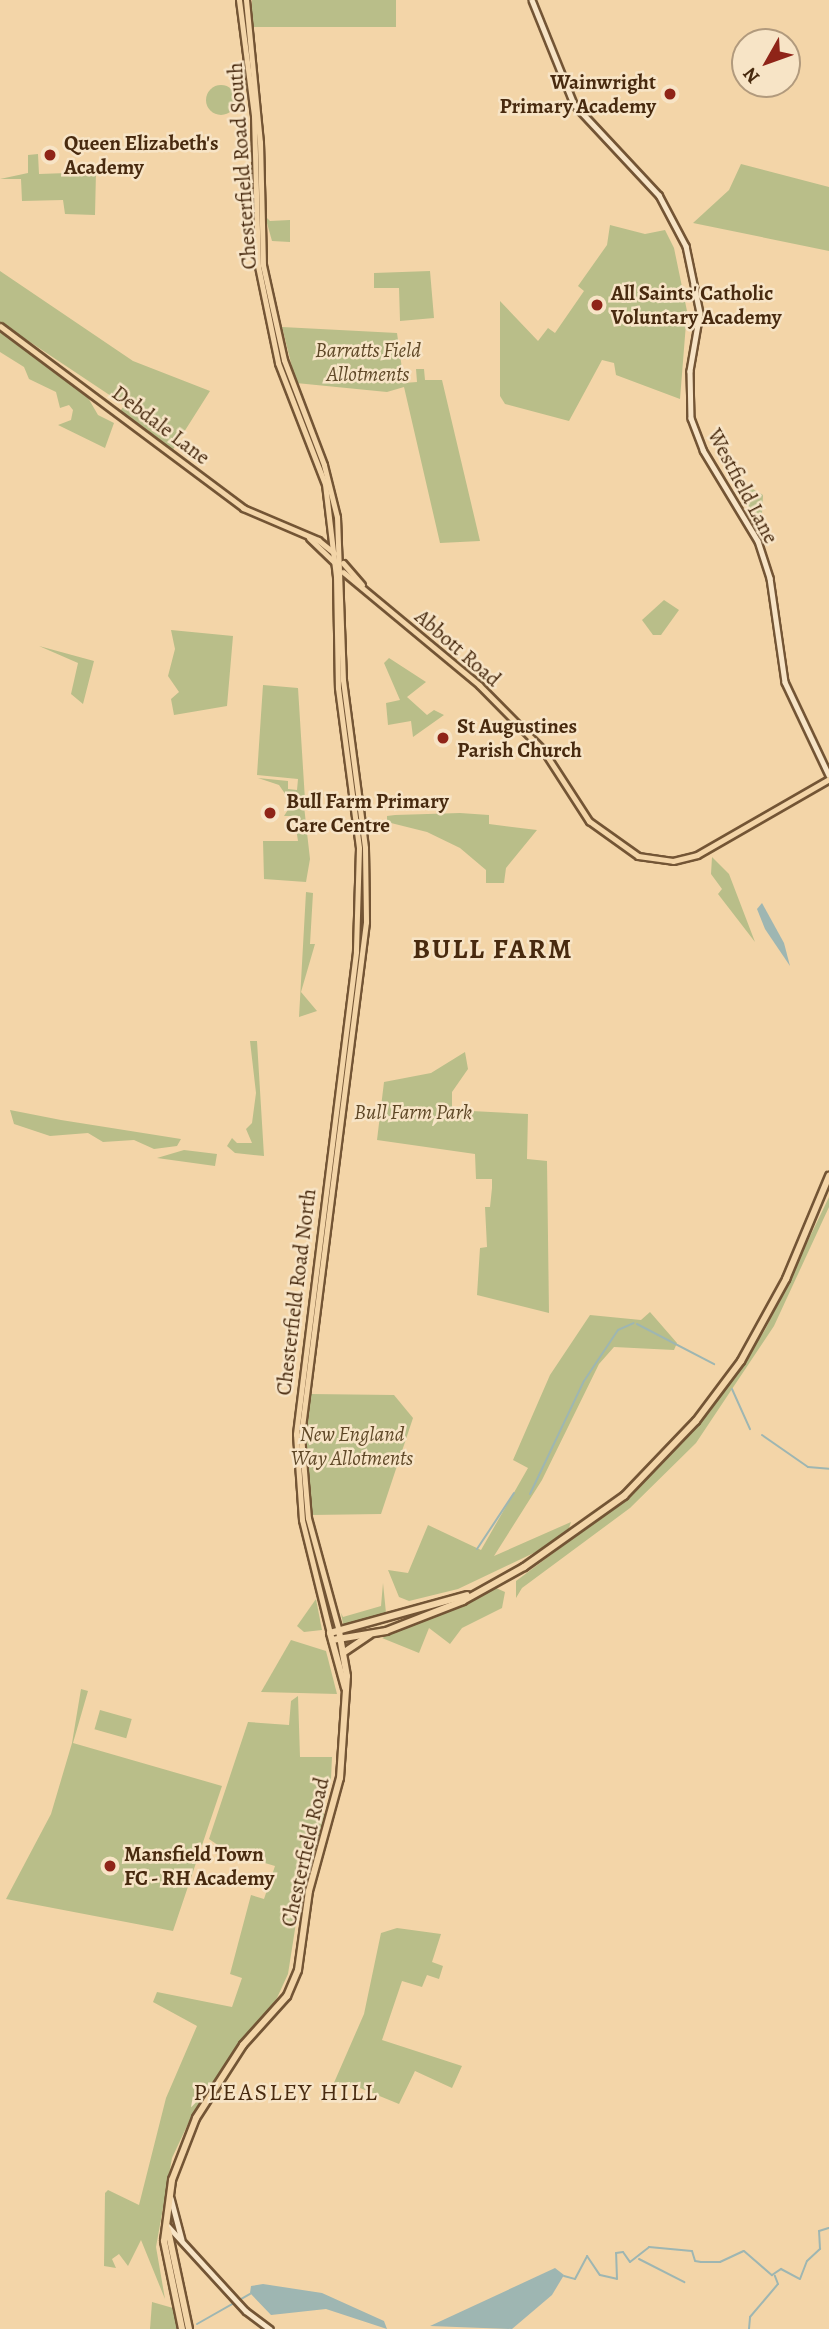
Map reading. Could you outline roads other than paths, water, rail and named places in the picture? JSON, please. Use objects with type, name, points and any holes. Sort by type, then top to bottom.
[{"type":"highway","points":[[344,1653],[373,1634],[469,1595],[524,1567],[606,1510],[696,1421],[767,1317],[829,1175]]},
{"type":"highway","points":[[331,1637],[469,1595]]},
{"type":"highway","points":[[340,1634],[373,1634]]},
{"type":"highway","name":"Chesterfield Road North","points":[[340,1634],[346,1690]]},
{"type":"highway","name":"Chesterfield Road North","points":[[331,1637],[346,1690]]},
{"type":"highway","name":"Chesterfield Road","points":[[167,2224],[170,2194],[195,2118],[243,2045],[286,1996],[298,1970],[309,1891],[340,1779],[346,1690]]},
{"type":"highway","points":[[167,2224],[167,2261],[182,2329]]},
{"type":"highway","points":[[167,2224],[189,2329]]},
{"type":"main road","name":"Chesterfield Road South","points":[[239,0],[254,116],[261,285],[278,363],[325,484],[334,553],[338,562]]},
{"type":"main road","name":"Chesterfield Road South","points":[[246,0],[260,142],[263,265],[284,360],[330,483],[338,562]]},
{"type":"main road","name":"Debdale Lane","points":[[0,326],[243,508],[318,540],[334,553]]},
{"type":"main road","points":[[318,540],[332,531]]},
{"type":"main road","name":"Debdale Lane","points":[[309,538],[338,562]]},
{"type":"main road","name":"Abbott Road","points":[[338,562],[343,571],[364,587]]},
{"type":"main road","name":"Abbott Road","points":[[338,562],[523,728],[579,809],[610,840],[638,856],[673,860],[736,836],[829,777]]},
{"type":"main road","name":"Chesterfield Road North","points":[[331,1637],[302,1520],[295,1466],[361,896],[354,795],[338,688],[338,562]]},
{"type":"main road","name":"Chesterfield Road North","points":[[319,1261],[367,910],[360,796],[342,680],[343,571]]},
{"type":"main road","points":[[342,593],[348,584],[357,584]]},
{"type":"main road","name":"Chesterfield Road North","points":[[307,1357],[301,1436],[303,1484],[311,1537],[340,1634]]},
{"type":"street","name":"Westfield Lane","points":[[532,0],[574,104],[659,195],[686,246],[700,313],[690,371],[691,418],[703,450],[758,541],[770,578],[785,682],[829,777]]},
{"type":"street","points":[[170,2194],[183,2241]]},
{"type":"street","points":[[167,2224],[242,2307],[270,2329]]},
{"type":"water","points":[[762,903],[784,943],[790,966],[765,929],[757,909]]},
{"type":"water","points":[[555,2268],[564,2275],[552,2295],[512,2329],[430,2326]]},
{"type":"water","points":[[263,2284],[322,2293],[384,2321],[387,2329],[326,2309],[271,2315],[250,2293],[251,2286]]},
{"type":"waterway","points":[[530,1494],[584,1381],[618,1330],[634,1323]]},
{"type":"waterway","points":[[637,1324],[714,1364]]},
{"type":"waterway","points":[[732,1389],[750,1429]]},
{"type":"waterway","points":[[762,1435],[808,1467],[829,1469]]},
{"type":"waterway","points":[[477,1549],[514,1493]]},
{"type":"waterway","points":[[564,2276],[575,2279],[587,2256],[600,2275],[617,2279],[616,2253],[623,2252],[630,2262],[649,2247],[692,2251],[695,2261],[701,2262],[720,2262],[744,2251],[772,2275],[781,2269],[800,2279],[807,2261],[820,2249],[819,2231],[829,2228]]},
{"type":"waterway","points":[[639,2259],[684,2282]]},
{"type":"waterway","points":[[749,2329],[750,2317],[778,2284],[775,2276]]},
{"type":"waterway","points":[[197,2324],[250,2294]]},
{"type":"place","name":"Wainwright Primary Academy","points":[[670,94]]},
{"type":"place","name":"Queen Elizabeth's Academy","points":[[50,155]]},
{"type":"place","name":"All Saints' Catholic Voluntary Academy","points":[[597,305]]},
{"type":"place","name":"St Augustines Parish Church","points":[[443,738]]},
{"type":"place","name":"Bull Farm Primary Care Centre","points":[[270,813]]},
{"type":"place","name":"Mansfield Town FC - RH Academy","points":[[110,1866]]},
{"type":"district","name":"BULL FARM","points":[[493,949]]},
{"type":"district","name":"PLEASLEY HILL","points":[[286,2093]]},
{"type":"park label","name":"Barratts Field Allotments","points":[[368,362]]},
{"type":"park label","name":"Bull Farm Park","points":[[413,1112]]},
{"type":"park label","name":"New England Way Allotments","points":[[352,1446]]}]
